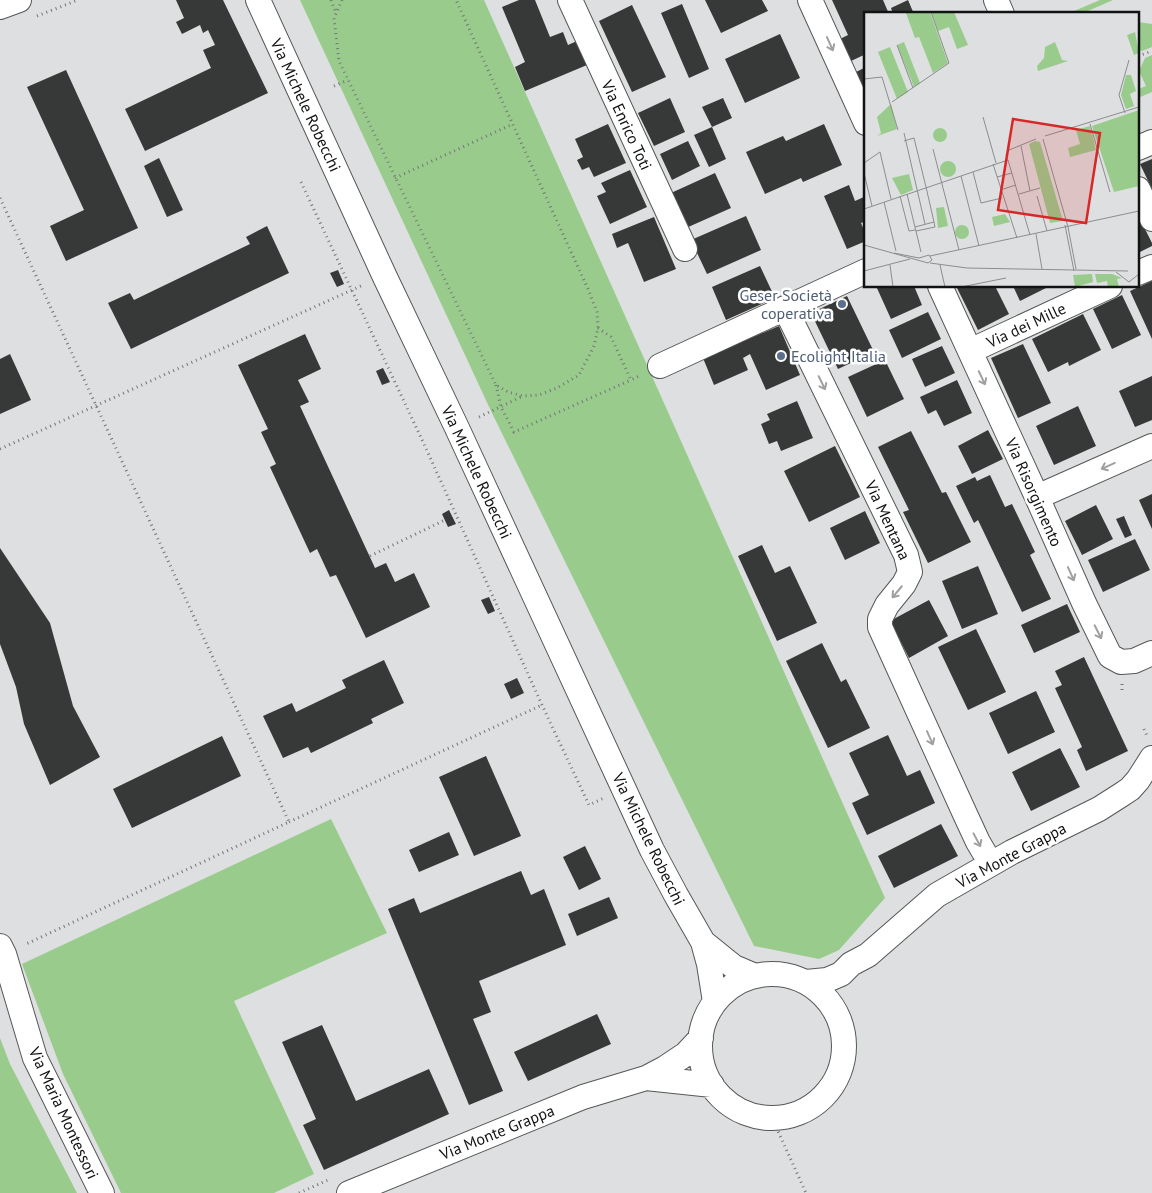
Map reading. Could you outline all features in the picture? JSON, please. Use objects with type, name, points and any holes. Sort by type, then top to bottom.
[{"type":"street","points":[[0,7],[19,0]]},
{"type":"street","name":"Via Michele Robecchi","points":[[258,0],[652,850],[703,942],[709,964],[715,1002]]},
{"type":"street","name":"Via Enrico Toti","points":[[570,0],[685,249]]},
{"type":"street","points":[[810,0],[864,119]]},
{"type":"street","points":[[996,0],[1001,12]]},
{"type":"street","points":[[1140,147],[1152,142]]},
{"type":"street","points":[[1140,193],[1152,218]]},
{"type":"street","points":[[1140,272],[1152,267]]},
{"type":"street","points":[[660,366],[864,272]]},
{"type":"street","name":"Via Risorgimento","points":[[941,288],[1110,656],[1121,662],[1134,661],[1152,653]]},
{"type":"street","name":"Via dei Mille","points":[[970,351],[1106,288]]},
{"type":"street","name":"Via Mentana","points":[[785,308],[906,555],[910,572],[904,584],[887,605],[880,619],[880,627],[978,842],[992,864]]},
{"type":"street","points":[[1037,497],[1152,446]]},
{"type":"street","name":"Via Monte Grappa","points":[[806,982],[827,980],[841,974],[851,964],[868,955],[937,895],[992,864],[1099,809],[1121,795],[1138,780],[1152,758]]},
{"type":"street","name":"Via Michele Robecchi","points":[[703,942],[734,967],[755,976]]},
{"type":"street","name":"Via Maria Montessori","points":[[2,950],[35,1058],[102,1193]]},
{"type":"street","name":"Via Monte Grappa","points":[[838,1016],[847,987],[868,955]]},
{"type":"street","points":[[772,974],[790,976],[806,982],[830,1002],[838,1016],[844,1039],[843,1055],[842,1063],[833,1085],[817,1103],[796,1114],[772,1118],[748,1114],[728,1102],[712,1085],[702,1063],[700,1038],[705,1019],[715,1002],[733,986],[755,976],[772,974]]},
{"type":"street","name":"Via Monte Grappa","points":[[349,1193],[584,1097],[646,1078],[686,1054],[700,1038]]},
{"type":"street","name":"Via Monte Grappa","points":[[646,1078],[712,1085]]},
{"type":"path","points":[[331,0],[336,14]]},
{"type":"path","points":[[342,0],[334,18],[338,61],[496,384],[501,407],[514,432],[660,366]]},
{"type":"path","points":[[456,0],[597,312],[598,328],[594,346],[579,374],[557,388],[539,395],[523,396],[508,392],[496,384]]},
{"type":"path","points":[[1140,55],[1152,51]]},
{"type":"path","points":[[334,86],[348,80]]},
{"type":"path","points":[[394,178],[513,124]]},
{"type":"path","points":[[301,182],[457,515],[494,603],[589,805],[611,794]]},
{"type":"path","points":[[0,198],[289,822]]},
{"type":"path","points":[[0,449],[384,275]]},
{"type":"path","points":[[598,328],[611,337],[631,380]]},
{"type":"path","points":[[491,411],[523,396]]},
{"type":"path","points":[[452,517],[457,515]]},
{"type":"path","points":[[370,556],[445,520]]},
{"type":"path","points":[[2,950],[289,822],[542,705]]},
{"type":"path","points":[[772,1118],[806,1193]]},
{"type":"green space","points":[[300,0],[484,0],[885,898],[839,950],[819,959],[754,946],[491,411]]},
{"type":"green space","points":[[1100,0],[1113,0],[1086,12],[1072,12]]},
{"type":"green space","points":[[1140,22],[1152,24],[1152,47],[1140,50]]},
{"type":"green space","points":[[1152,55],[1152,92],[1140,97],[1140,88],[1146,86],[1140,73],[1145,58]]},
{"type":"green space","points":[[331,819],[387,933],[234,1001],[314,1174],[274,1193],[121,1193],[63,1074],[22,964]]},
{"type":"green space","points":[[0,1038],[10,1064],[77,1193],[0,1193]]},
{"type":"building","points":[[176,0],[223,0],[268,93],[145,151],[125,109],[211,68],[203,50],[215,45],[208,30],[203,33],[200,25],[182,34],[176,22],[184,18]]},
{"type":"building","points":[[519,0],[535,0],[550,37],[563,32],[568,45],[577,41],[587,65],[525,91],[515,67],[525,62],[502,7]]},
{"type":"building","points":[[705,0],[762,0],[768,11],[721,33]]},
{"type":"building","points":[[832,0],[883,0],[888,12],[864,12],[864,55],[851,61],[840,39],[848,35]]},
{"type":"building","points":[[908,0],[913,12],[892,12],[891,8]]},
{"type":"building","points":[[682,4],[709,69],[689,78],[661,13]]},
{"type":"building","points":[[632,5],[666,77],[632,92],[599,21]]},
{"type":"building","points":[[780,34],[800,78],[745,103],[725,59]]},
{"type":"building","points":[[864,68],[864,90],[856,72]]},
{"type":"building","points":[[66,70],[138,228],[66,261],[50,226],[84,210],[27,87]]},
{"type":"building","points":[[670,98],[685,132],[654,146],[638,113]]},
{"type":"building","points":[[723,98],[732,118],[712,127],[702,107]]},
{"type":"building","points":[[608,124],[626,163],[594,177],[589,167],[582,170],[577,160],[583,157],[575,139]]},
{"type":"building","points":[[824,124],[842,165],[803,182],[801,178],[765,194],[746,152],[783,136],[786,141]]},
{"type":"building","points":[[712,127],[726,159],[709,167],[694,135]]},
{"type":"building","points":[[688,141],[700,166],[672,180],[660,154]]},
{"type":"building","points":[[159,158],[183,210],[167,217],[144,166]]},
{"type":"building","points":[[1152,159],[1152,189],[1140,164]]},
{"type":"building","points":[[630,170],[647,207],[610,224],[597,196],[606,192],[601,183]]},
{"type":"building","points":[[715,173],[731,208],[686,228],[671,193]]},
{"type":"building","points":[[849,185],[855,201],[864,197],[864,222],[861,223],[864,230],[864,242],[847,249],[824,196]]},
{"type":"building","points":[[746,216],[761,250],[707,274],[691,240]]},
{"type":"building","points":[[654,217],[676,269],[644,282],[628,243],[617,248],[612,234]]},
{"type":"building","points":[[1140,219],[1152,243],[1152,246],[1140,252]]},
{"type":"building","points":[[267,226],[289,273],[131,349],[108,303],[130,293],[134,300],[250,244],[246,237]]},
{"type":"building","points":[[760,266],[775,298],[726,320],[712,287]]},
{"type":"building","points":[[338,270],[344,284],[337,287],[330,273]]},
{"type":"building","points":[[1152,281],[1152,339],[1130,291]]},
{"type":"building","points":[[877,288],[915,288],[922,305],[891,319]]},
{"type":"building","points":[[957,288],[996,288],[1009,314],[978,330]]},
{"type":"building","points":[[1014,288],[1046,288],[1020,301]]},
{"type":"building","points":[[1122,295],[1141,335],[1112,349],[1093,309]]},
{"type":"building","points":[[847,296],[874,352],[838,369],[811,313]]},
{"type":"building","points":[[928,312],[941,339],[902,358],[889,330]]},
{"type":"building","points":[[1083,314],[1101,350],[1069,366],[1068,362],[1048,372],[1032,339]]},
{"type":"building","points":[[779,326],[800,375],[766,390],[750,354],[743,358],[748,370],[714,385],[703,358]]},
{"type":"building","points":[[305,334],[321,369],[298,380],[309,402],[300,406],[375,568],[386,563],[395,582],[414,573],[430,607],[366,638],[336,575],[330,577],[317,549],[310,553],[270,467],[276,464],[261,432],[268,429],[238,365]]},
{"type":"building","points":[[1023,344],[1051,403],[1018,418],[991,358]]},
{"type":"building","points":[[942,346],[955,373],[925,387],[912,359]]},
{"type":"building","points":[[10,354],[31,400],[0,414],[0,359]]},
{"type":"building","points":[[885,360],[904,399],[867,417],[848,377]]},
{"type":"building","points":[[383,368],[390,382],[382,385],[376,371]]},
{"type":"building","points":[[1152,376],[1152,420],[1135,427],[1119,391]]},
{"type":"building","points":[[957,380],[972,413],[944,426],[936,410],[928,414],[920,397]]},
{"type":"building","points":[[797,401],[813,438],[781,451],[777,441],[769,444],[761,424],[770,420],[767,414]]},
{"type":"building","points":[[1078,406],[1096,446],[1054,465],[1036,426]]},
{"type":"building","points":[[988,430],[1003,459],[972,474],[958,446]]},
{"type":"building","points":[[911,431],[942,493],[946,492],[971,542],[928,563],[903,512],[909,510],[878,447]]},
{"type":"building","points":[[835,446],[860,497],[809,522],[784,471]]},
{"type":"building","points":[[990,475],[1005,507],[1012,504],[1035,552],[1030,555],[1051,599],[1022,612],[978,520],[974,523],[956,486],[975,477],[977,481]]},
{"type":"building","points":[[1152,494],[1152,529],[1139,500]]},
{"type":"building","points":[[1096,505],[1113,539],[1082,555],[1065,521]]},
{"type":"building","points":[[449,510],[456,524],[448,527],[442,514]]},
{"type":"building","points":[[865,511],[880,543],[845,560],[830,528]]},
{"type":"building","points":[[1124,516],[1132,535],[1125,538],[1116,519]]},
{"type":"building","points":[[1135,539],[1150,570],[1103,592],[1088,560]]},
{"type":"building","points":[[762,545],[775,573],[790,566],[817,623],[777,641],[738,556]]},
{"type":"building","points":[[0,548],[50,623],[73,706],[100,757],[50,785],[24,724],[16,687],[0,644]]},
{"type":"building","points":[[978,566],[998,614],[962,629],[942,581]]},
{"type":"building","points":[[489,597],[495,611],[488,614],[481,600]]},
{"type":"building","points":[[929,600],[948,636],[909,658],[890,621]]},
{"type":"building","points":[[1067,604],[1080,632],[1034,653],[1021,625]]},
{"type":"building","points":[[976,629],[1006,692],[968,710],[938,647]]},
{"type":"building","points":[[822,643],[841,682],[846,679],[870,728],[828,748],[786,661]]},
{"type":"building","points":[[1084,657],[1128,751],[1086,771],[1077,750],[1082,747],[1055,688],[1062,685],[1055,671]]},
{"type":"building","points":[[384,660],[404,703],[371,719],[373,723],[311,753],[308,747],[283,758],[263,716],[292,703],[296,712],[346,688],[342,680]]},
{"type":"building","points":[[517,678],[524,693],[511,699],[504,684]]},
{"type":"building","points":[[1036,691],[1055,732],[1008,754],[989,713]]},
{"type":"building","points":[[888,735],[907,776],[920,770],[935,803],[867,835],[852,803],[869,795],[849,753]]},
{"type":"building","points":[[222,736],[241,776],[132,828],[113,789]]},
{"type":"building","points":[[1060,748],[1080,787],[1031,811],[1012,772]]},
{"type":"building","points":[[486,756],[521,836],[474,856],[439,777]]},
{"type":"building","points":[[941,824],[958,856],[894,888],[878,856]]},
{"type":"building","points":[[449,832],[459,855],[419,872],[409,850]]},
{"type":"building","points":[[585,846],[601,879],[579,890],[563,857]]},
{"type":"building","points":[[521,871],[531,895],[544,889],[566,945],[479,981],[491,1012],[473,1019],[503,1091],[469,1105],[388,909],[414,898],[420,913]]},
{"type":"building","points":[[609,897],[618,918],[577,936],[568,914]]},
{"type":"building","points":[[597,1014],[611,1044],[528,1081],[514,1052]]},
{"type":"building","points":[[322,1025],[356,1101],[429,1069],[449,1114],[324,1170],[303,1125],[316,1119],[282,1042]]},
{"type":"place","name":"Geser Società coperativa","points":[[842,304]]},
{"type":"place","name":"Ecolight Italia","points":[[781,356]]}]
